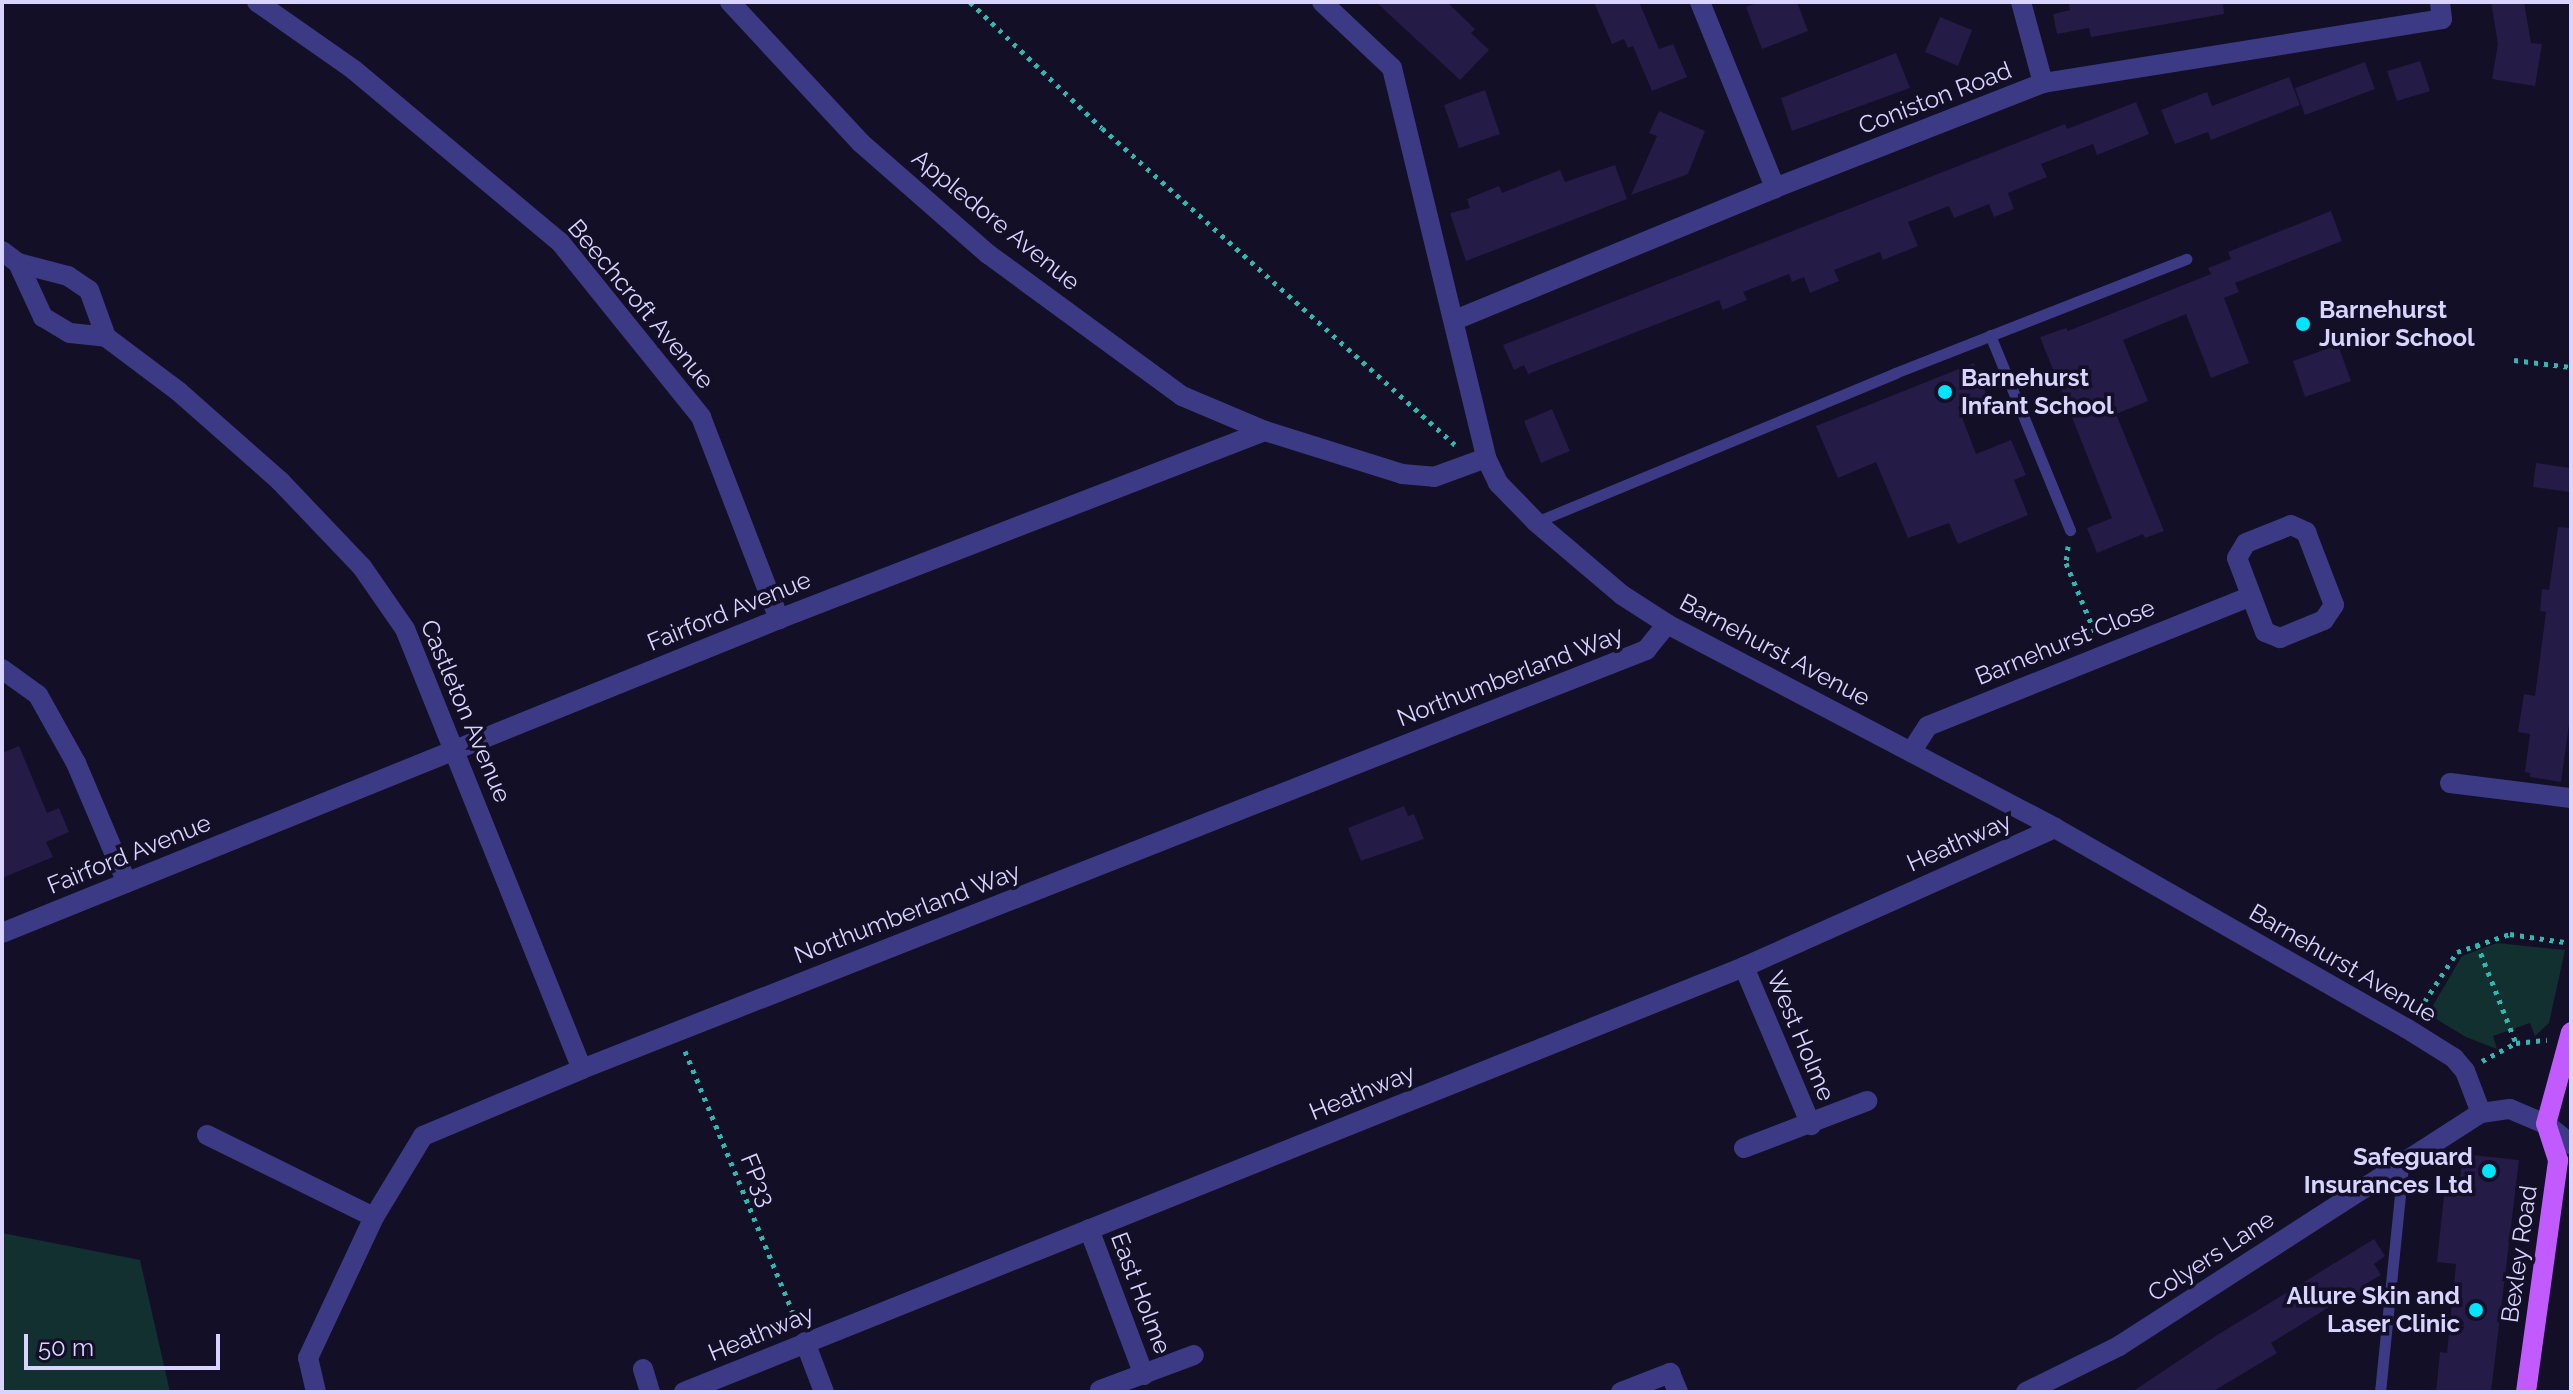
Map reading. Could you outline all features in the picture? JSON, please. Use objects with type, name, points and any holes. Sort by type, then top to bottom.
[{"type":"main road","points":[[2546,1124],[2569,1038]]},
{"type":"main road","name":"Bexley Road","points":[[2526,1392],[2558,1160],[2546,1124]]},
{"type":"street","name":"Beechcroft Avenue","points":[[257,2],[354,70],[560,242],[701,417],[779,619]]},
{"type":"street","name":"Appledore Avenue","points":[[730,2],[861,143],[988,254],[1182,396],[1265,431]]},
{"type":"street","name":"Barnehurst Avenue","points":[[1322,2],[1392,68],[1455,320],[1480,460],[1536,522],[1622,595],[1667,624],[2055,828],[2454,1058],[2465,1071],[2481,1113]]},
{"type":"street","points":[[1700,2],[1775,188]]},
{"type":"street","points":[[2021,2],[2043,83]]},
{"type":"street","name":"Coniston Road","points":[[1455,320],[1775,188],[2043,83],[2442,19],[2440,2]]},
{"type":"street","name":"Castleton Avenue","points":[[10,257],[68,276],[89,290],[106,337]]},
{"type":"street","name":"Castleton Avenue","points":[[10,257],[43,317],[70,333],[106,337],[178,391],[280,481],[362,567],[405,629],[582,1069]]},
{"type":"street","name":"Fairford Avenue","points":[[2,933],[779,619],[1265,431]]},
{"type":"street","points":[[1265,431],[1402,474],[1434,477],[1480,460]]},
{"type":"street","points":[[2291,525],[2306,532],[2334,605],[2324,620],[2280,638],[2265,632],[2251,596],[2237,558],[2246,543],[2291,525]]},
{"type":"street","name":"Barnehurst Close","points":[[1911,752],[1928,726],[2251,596]]},
{"type":"street","name":"Northumberland Way","points":[[316,1392],[308,1358],[374,1217],[423,1136],[582,1069],[1646,650],[1667,624]]},
{"type":"street","points":[[2,669],[38,695],[76,763],[127,883]]},
{"type":"street","points":[[2450,783],[2571,798]]},
{"type":"street","name":"Heathway","points":[[684,1392],[1744,967],[2055,828]]},
{"type":"street","name":"West Holme","points":[[1744,967],[1811,1125]]},
{"type":"street","name":"West Holme","points":[[1744,1148],[1811,1125],[1867,1101]]},
{"type":"street","points":[[2481,1113],[2510,1109],[2546,1124],[2571,1144]]},
{"type":"street","name":"Colyers Lane","points":[[2026,1392],[2119,1346],[2481,1113]]},
{"type":"street","points":[[207,1135],[374,1217]]},
{"type":"street","name":"East Holme","points":[[1089,1229],[1144,1375]]},
{"type":"street","points":[[805,1342],[824,1392]]},
{"type":"street","name":"East Holme","points":[[1100,1390],[1194,1355]]},
{"type":"street","points":[[643,1369],[650,1392]]},
{"type":"street","points":[[1621,1392],[1670,1373],[1678,1392]]},
{"type":"lane","points":[[1536,522],[1990,335],[2186,259]]},
{"type":"lane","points":[[1990,335],[2070,530]]},
{"type":"lane","points":[[2380,1392],[2403,1164]]},
{"type":"path","points":[[970,2],[1102,128],[1480,460]]},
{"type":"path","points":[[2514,360],[2571,367]]},
{"type":"path","points":[[2070,530],[2066,563],[2104,654]]},
{"type":"path","points":[[2420,1010],[2457,952],[2510,934],[2571,943]]},
{"type":"path","points":[[2477,944],[2516,1043]]},
{"type":"path","name":"FP33","points":[[677,1032],[805,1342]]},
{"type":"path","points":[[2465,1071],[2516,1043],[2569,1038]]},
{"type":"green space","points":[[2497,943],[2565,950],[2549,1023],[2535,1036],[2530,1023],[2493,1036],[2497,1049],[2466,1037],[2428,1014],[2462,956]]},
{"type":"green space","points":[[2,1233],[140,1260],[170,1392],[2,1392]]},
{"type":"building","points":[[1376,2],[1447,2],[1475,29],[1471,33],[1489,50],[1460,80]]},
{"type":"building","points":[[1594,2],[1639,2],[1659,49],[1673,44],[1687,77],[1652,91],[1633,46],[1628,48],[1624,39],[1612,44]]},
{"type":"building","points":[[1759,2],[1797,2],[1808,31],[1762,49],[1746,7]]},
{"type":"building","points":[[2069,2],[2223,2],[2224,14],[2091,37],[2089,28],[2057,34],[2053,14],[2070,10]]},
{"type":"building","points":[[2491,2],[2524,2],[2531,43],[2542,44],[2535,86],[2492,79],[2498,44]]},
{"type":"building","points":[[1940,17],[1972,30],[1958,66],[1925,52]]},
{"type":"building","points":[[1896,53],[1910,88],[1792,131],[1781,98]]},
{"type":"building","points":[[2420,61],[2430,91],[2397,101],[2387,71]]},
{"type":"building","points":[[2365,62],[2375,89],[2305,115],[2295,88]]},
{"type":"building","points":[[2289,77],[2300,105],[2211,140],[2208,132],[2175,144],[2161,110],[2207,92],[2212,106]]},
{"type":"building","points":[[1485,90],[1500,134],[1459,148],[1444,105]]},
{"type":"building","points":[[2136,102],[2149,134],[2097,155],[2093,144],[2041,164],[2047,177],[2008,193],[2014,209],[1994,217],[1989,204],[1954,218],[1949,206],[1908,222],[1918,246],[1883,260],[1880,252],[1834,270],[1839,281],[1810,293],[1804,277],[1792,282],[1789,274],[1743,292],[1747,300],[1723,310],[1719,300],[1528,374],[1524,365],[1514,370],[1503,345],[2065,124],[2067,129]]},
{"type":"building","points":[[1659,111],[1705,131],[1688,174],[1631,195],[1657,136],[1649,133]]},
{"type":"building","points":[[1615,165],[1627,199],[1466,261],[1450,213],[1470,208],[1467,199],[1499,186],[1502,193],[1560,170],[1565,182]]},
{"type":"building","points":[[2331,211],[2342,241],[2235,283],[2239,292],[2224,298],[2249,363],[2211,378],[2186,314],[2123,340],[2148,401],[2116,414],[2164,531],[2145,538],[2143,534],[2097,553],[2087,528],[2112,518],[2040,337],[2066,328],[2068,331],[2211,274],[2208,268],[2231,259],[2228,252]]},
{"type":"building","points":[[2338,345],[2351,381],[2305,397],[2293,361]]},
{"type":"building","points":[[1974,363],[1987,396],[1958,407],[1976,454],[2011,440],[2026,475],[2014,480],[2028,515],[1958,544],[1949,523],[1908,538],[1876,462],[1838,478],[1816,426]]},
{"type":"building","points":[[1552,409],[1570,451],[1541,463],[1524,421]]},
{"type":"building","points":[[2536,463],[2571,468],[2571,492],[2533,487]]},
{"type":"building","points":[[2558,527],[2571,528],[2571,710],[2561,782],[2530,777],[2530,773],[2525,772],[2530,734],[2518,732],[2524,694],[2535,696],[2546,612],[2540,611],[2542,589],[2549,590]]},
{"type":"building","points":[[19,746],[47,813],[59,808],[69,832],[46,842],[53,857],[2,878],[2,753]]},
{"type":"building","points":[[1404,806],[1408,816],[1414,814],[1424,839],[1361,861],[1348,828]]},
{"type":"building","points":[[2463,1154],[2519,1160],[2491,1392],[2436,1392],[2440,1352],[2447,1353],[2456,1264],[2437,1262],[2445,1186],[2459,1187]]},
{"type":"building","points":[[2374,1239],[2385,1256],[2374,1264],[2381,1275],[2362,1286],[2366,1292],[2348,1303],[2344,1298],[2271,1343],[2277,1353],[2212,1392],[2132,1392],[2214,1337]]},
{"type":"place","name":"Barnehurst Junior School","points":[[2303,324]]},
{"type":"place","name":"Barnehurst Infant School","points":[[1945,392]]},
{"type":"place","name":"Safeguard Insurances Ltd","points":[[2489,1171]]},
{"type":"place","name":"Allure Skin and Laser Clinic","points":[[2476,1310]]}]
